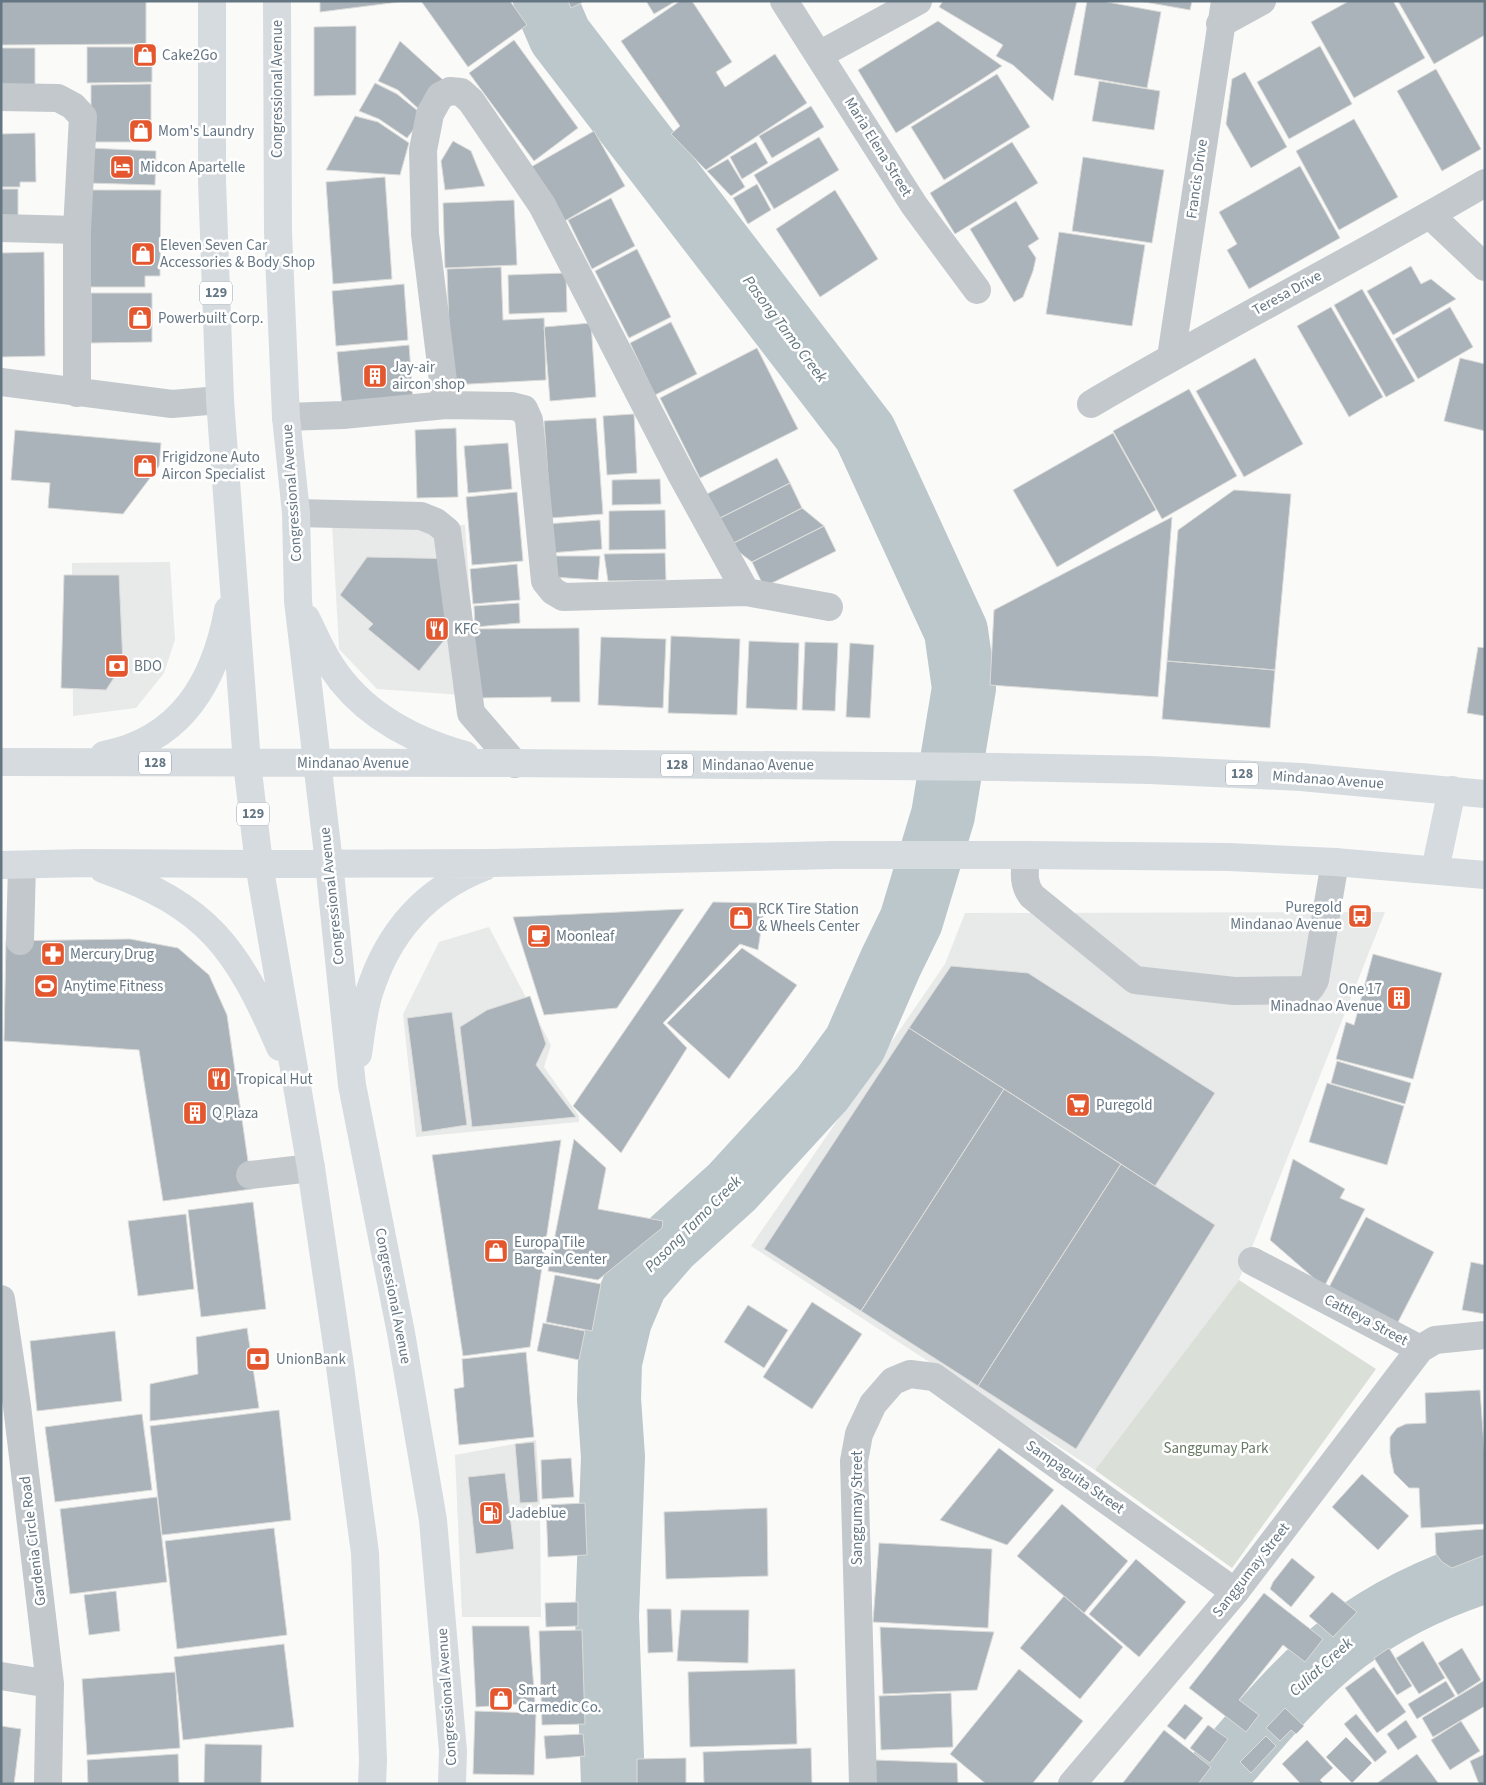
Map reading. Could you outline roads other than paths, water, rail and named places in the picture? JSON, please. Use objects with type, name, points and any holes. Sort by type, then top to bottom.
[{"type":"main road","name":"129","points":[[212,1],[212,180],[220,400],[247,764],[259,864],[311,1168],[366,1553],[373,1760],[372,1784]]},
{"type":"main road","name":"Congressional Avenue","points":[[277,1],[278,232],[286,417],[296,513],[298,602],[329,863],[352,1085],[401,1333],[433,1520],[453,1752],[452,1784]]},
{"type":"main road","points":[[63,763],[110,754],[137,745],[156,735],[184,713],[213,666],[225,628],[233,584]]},
{"type":"main road","points":[[298,602],[331,666],[344,683],[374,713],[393,726],[424,742],[444,749],[505,763]]},
{"type":"main road","name":"Mindanao Avenue","points":[[1,762],[247,764],[505,763],[1150,770],[1282,776],[1485,794]]},
{"type":"main road","points":[[1435,870],[1452,790]]},
{"type":"main road","points":[[12,865],[85,863],[494,863],[833,856],[1026,855],[1228,857],[1335,862],[1485,875]]},
{"type":"main road","points":[[85,863],[125,876],[170,898],[200,919],[217,935],[229,949],[249,980],[298,1088]]},
{"type":"main road","points":[[352,1085],[369,994],[392,942],[415,911],[431,896],[454,880],[494,863]]},
{"type":"street","name":"Maria Elena Street","points":[[784,1],[914,206],[977,290]]},
{"type":"street","points":[[819,54],[918,1]]},
{"type":"street","points":[[1223,12],[1262,1]]},
{"type":"street","name":"Francis Drive","points":[[1171,357],[1223,12]]},
{"type":"street","points":[[446,405],[425,234],[423,150],[430,114],[440,96],[450,91],[461,92],[471,101],[542,205],[681,474],[746,592]]},
{"type":"street","points":[[1,97],[58,98],[73,106],[82,118],[78,230],[77,393]]},
{"type":"street","name":"Teresa Drive","points":[[1091,404],[1171,357],[1430,216],[1485,183]]},
{"type":"street","points":[[1430,216],[1485,267]]},
{"type":"street","points":[[1,228],[78,230]]},
{"type":"street","points":[[1,382],[172,404],[220,400]]},
{"type":"street","points":[[286,417],[343,415],[446,405],[512,406],[524,409],[529,420],[545,581],[553,591],[563,597],[746,592],[828,607]]},
{"type":"street","points":[[296,513],[421,516],[436,522],[447,531],[471,713],[505,763]]},
{"type":"street","points":[[1026,855],[1024,880],[1027,890],[1032,896],[1135,980],[1234,991],[1308,990],[1311,987],[1315,980],[1335,862]]},
{"type":"street","points":[[12,865],[20,941]]},
{"type":"street","points":[[250,1176],[311,1168]]},
{"type":"street","name":"Cattleya Street","points":[[1252,1261],[1420,1349],[1435,1340],[1485,1336]]},
{"type":"street","name":"Gardenia Circle Road","points":[[1,1299],[9,1405],[50,1684],[48,1784]]},
{"type":"street","name":"Sanggumay Street","points":[[1072,1784],[1235,1592],[1420,1349]]},
{"type":"street","name":"Sanggumay Street","points":[[863,1784],[854,1461],[859,1434],[873,1404],[893,1381],[910,1374]]},
{"type":"street","name":"Sampaguita Street","points":[[910,1374],[934,1377],[1235,1592]]},
{"type":"street","points":[[1,1676],[50,1684]]},
{"type":"waterway","name":"Pasong Tamo Creek","points":[[545,1],[560,36],[865,433],[956,631],[964,688],[943,815],[911,921],[855,1044],[822,1089],[732,1187],[669,1244],[636,1282],[620,1320],[610,1362],[609,1399],[613,1457],[607,1616],[613,1784]]},
{"type":"waterway","name":"Culiat Creek","points":[[1209,1784],[1291,1691],[1346,1641],[1378,1619],[1412,1600],[1448,1584],[1485,1571]]},
{"type":"place","name":"Cake2Go","points":[[145,55]]},
{"type":"place","name":"Mom's Laundry","points":[[141,131]]},
{"type":"place","name":"Midcon Apartelle","points":[[122,167]]},
{"type":"place","name":"Eleven Seven Car Accessories & Body Shop","points":[[143,254]]},
{"type":"place","name":"Powerbuilt Corp.","points":[[140,318]]},
{"type":"place","name":"Jay-air aircon shop","points":[[375,376]]},
{"type":"place","name":"Frigidzone Auto Aircon Specialist","points":[[145,466]]},
{"type":"place","name":"KFC","points":[[437,629]]},
{"type":"place","name":"BDO","points":[[117,666]]},
{"type":"place","name":"Puregold Mindanao Avenue","points":[[1360,916]]},
{"type":"place","name":"RCK Tire Station & Wheels Center","points":[[741,918]]},
{"type":"place","name":"Moonleaf","points":[[539,936]]},
{"type":"place","name":"Mercury Drug","points":[[53,954]]},
{"type":"place","name":"Anytime Fitness","points":[[46,986]]},
{"type":"place","name":"One 17 Minadnao Avenue","points":[[1399,998]]},
{"type":"place","name":"Tropical Hut","points":[[219,1079]]},
{"type":"place","name":"Puregold","points":[[1078,1105]]},
{"type":"place","name":"Q Plaza","points":[[195,1113]]},
{"type":"place","name":"Europa Tile Bargain Center","points":[[496,1251]]},
{"type":"place","name":"UnionBank","points":[[258,1359]]},
{"type":"place","name":"Jadeblue","points":[[491,1513]]},
{"type":"place","name":"Smart Carmedic Co.","points":[[501,1699]]},
{"type":"park label","name":"Sanggumay Park","points":[[1216,1448]]}]
